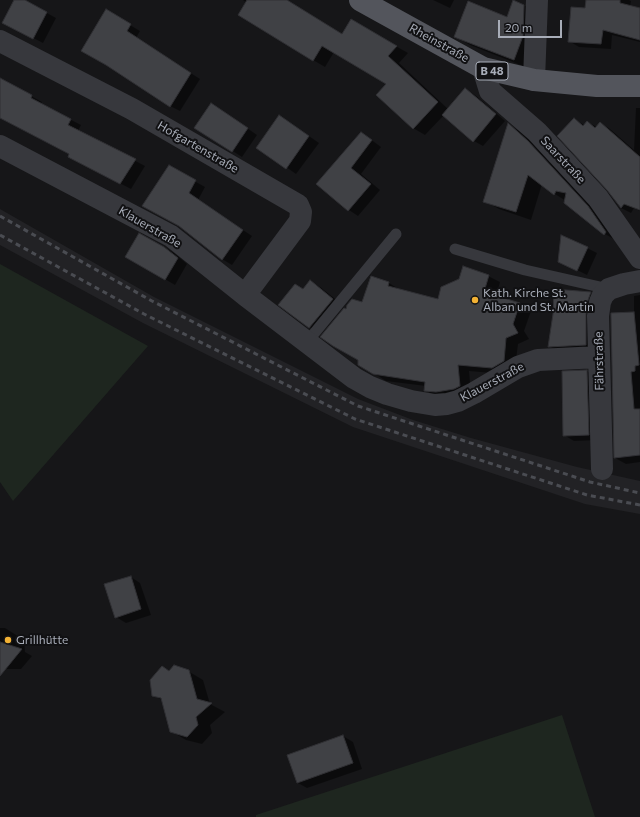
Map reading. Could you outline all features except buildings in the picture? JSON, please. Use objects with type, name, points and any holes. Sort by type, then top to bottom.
[{"type":"main road","name":"Rheinstraße","points":[[360,0],[483,68],[534,80],[597,86],[640,86]]},
{"type":"street","points":[[534,80],[538,0]]},
{"type":"street","name":"Hofgartenstraße","points":[[0,41],[132,109],[298,205],[301,212],[300,221],[245,295]]},
{"type":"street","name":"Saarstraße","points":[[483,68],[490,91],[537,132],[598,198],[640,258]]},
{"type":"street","name":"Klauerstraße","points":[[0,146],[171,236],[245,295],[354,378],[370,387],[411,402],[435,405],[458,401],[518,368],[538,360],[599,357]]},
{"type":"street","points":[[609,289],[640,281]]},
{"type":"street","name":"Fährstraße","points":[[602,469],[598,316],[600,302],[603,295],[609,289]]},
{"type":"lane","points":[[307,342],[396,234]]},
{"type":"lane","points":[[455,249],[525,270],[609,289]]},
{"type":"shaded area","points":[[0,209],[154,297],[358,399],[413,420],[471,438],[577,467],[640,481],[640,514],[585,504],[353,427],[143,323],[0,245]]},
{"type":"shaded area","points":[[0,264],[148,346],[13,501],[0,482]]},
{"type":"shaded area","points":[[562,715],[595,817],[256,817],[256,815]]},
{"type":"railway","points":[[0,216],[152,301],[358,406],[590,482],[640,493]]},
{"type":"railway","points":[[0,235],[144,314],[355,419],[587,495],[640,505]]},
{"type":"place","name":"Kath. Kirche St. Alban und St. Martin","points":[[475,300]]},
{"type":"place","name":"Grillhütte","points":[[8,640]]}]
